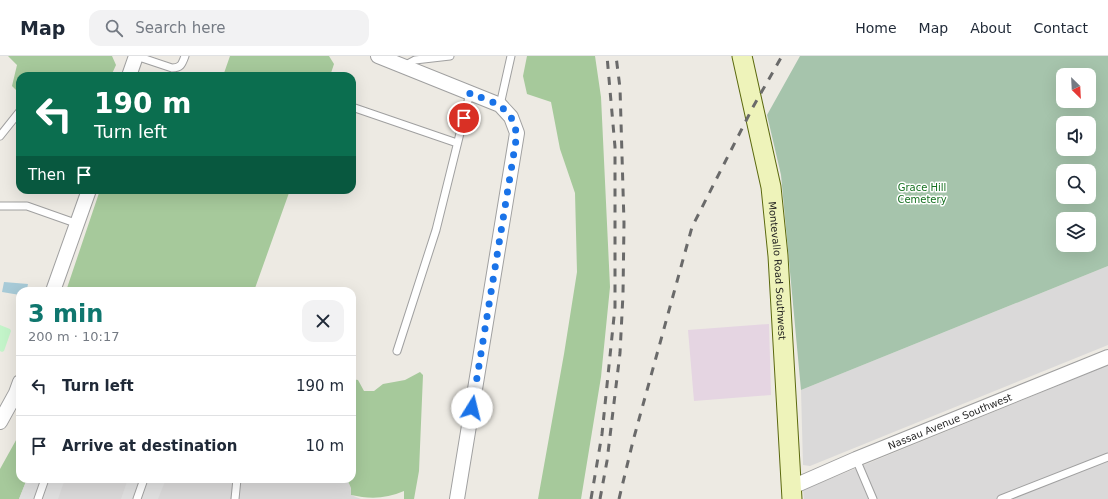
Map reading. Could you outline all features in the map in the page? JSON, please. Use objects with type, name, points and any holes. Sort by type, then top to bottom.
[{"type":"main road","name":"Montevallo Road Southwest","points":[[742,56],[771,187],[778,256],[792,493]]},
{"type":"street","points":[[130,72],[136,56]]},
{"type":"street","points":[[378,56],[500,105],[511,117],[517,134],[456,499]]},
{"type":"street","points":[[54,287],[89,194]]},
{"type":"street","name":"Nassau Avenue Southwest","points":[[792,493],[856,459],[1108,358]]},
{"type":"street","points":[[0,422],[16,393]]},
{"type":"lane","points":[[136,56],[172,68],[178,68],[182,65],[185,56]]},
{"type":"lane","points":[[404,66],[415,60],[450,56]]},
{"type":"lane","points":[[500,105],[511,56]]},
{"type":"lane","points":[[397,351],[436,230],[470,93]]},
{"type":"lane","points":[[356,107],[458,143]]},
{"type":"lane","points":[[0,136],[16,115]]},
{"type":"lane","points":[[0,206],[28,206],[78,224]]},
{"type":"lane","points":[[1001,499],[1108,457]]},
{"type":"lane","points":[[856,459],[872,499]]},
{"type":"lane","points":[[38,499],[44,483]]},
{"type":"lane","points":[[138,499],[143,483]]},
{"type":"lane","points":[[235,499],[237,483]]},
{"type":"shaded area","points":[[1108,266],[1108,345],[810,466],[803,465],[801,390]]},
{"type":"shaded area","points":[[769,324],[771,395],[694,401],[688,330]]},
{"type":"shaded area","points":[[1108,365],[1108,499],[804,499],[803,490]]},
{"type":"shaded area","points":[[25,483],[349,483],[351,488],[351,495],[361,499],[19,499]]},
{"type":"shaded area","points":[[25,483],[64,483],[58,499],[19,499]]},
{"type":"shaded area","points":[[127,483],[164,483],[158,499],[121,499]]},
{"type":"green space","points":[[8,56],[112,56],[116,65],[113,72],[16,72],[16,90],[12,86],[17,65]]},
{"type":"green space","points":[[230,56],[329,56],[334,64],[331,72],[224,72]]},
{"type":"green space","points":[[527,56],[595,56],[601,97],[610,287],[601,377],[581,499],[538,499],[577,272],[575,193],[560,149],[551,102],[527,94],[523,76]]},
{"type":"green space","name":"Grace Hill Cemetery","points":[[800,56],[1108,56],[1108,266],[801,390],[781,175],[767,115]]},
{"type":"green space","points":[[99,194],[289,194],[255,287],[67,287]]},
{"type":"green space","points":[[0,325],[10,329],[11,331],[4,351],[2,352],[0,351]]},
{"type":"green space","points":[[420,372],[423,375],[419,471],[414,499],[404,499],[404,491],[391,496],[378,498],[351,495],[351,488],[349,483],[356,483],[356,380],[358,380],[364,391],[374,391],[383,384],[405,380]]},
{"type":"green space","points":[[16,440],[16,483],[25,483],[19,499],[0,499],[0,469]]},
{"type":"water","points":[[4,282],[28,284],[27,287],[16,287],[16,294],[2,292]]},
{"type":"railway","points":[[591,499],[602,434],[615,307],[615,147],[607,56]]},
{"type":"railway","points":[[600,499],[607,461],[620,353],[623,294],[624,223],[620,88],[616,56]]},
{"type":"railway","points":[[619,499],[633,441],[692,227],[753,107],[782,56]]},
{"type":"route","points":[[464,118],[470,93],[500,105],[511,117],[517,134],[472,408]]}]
